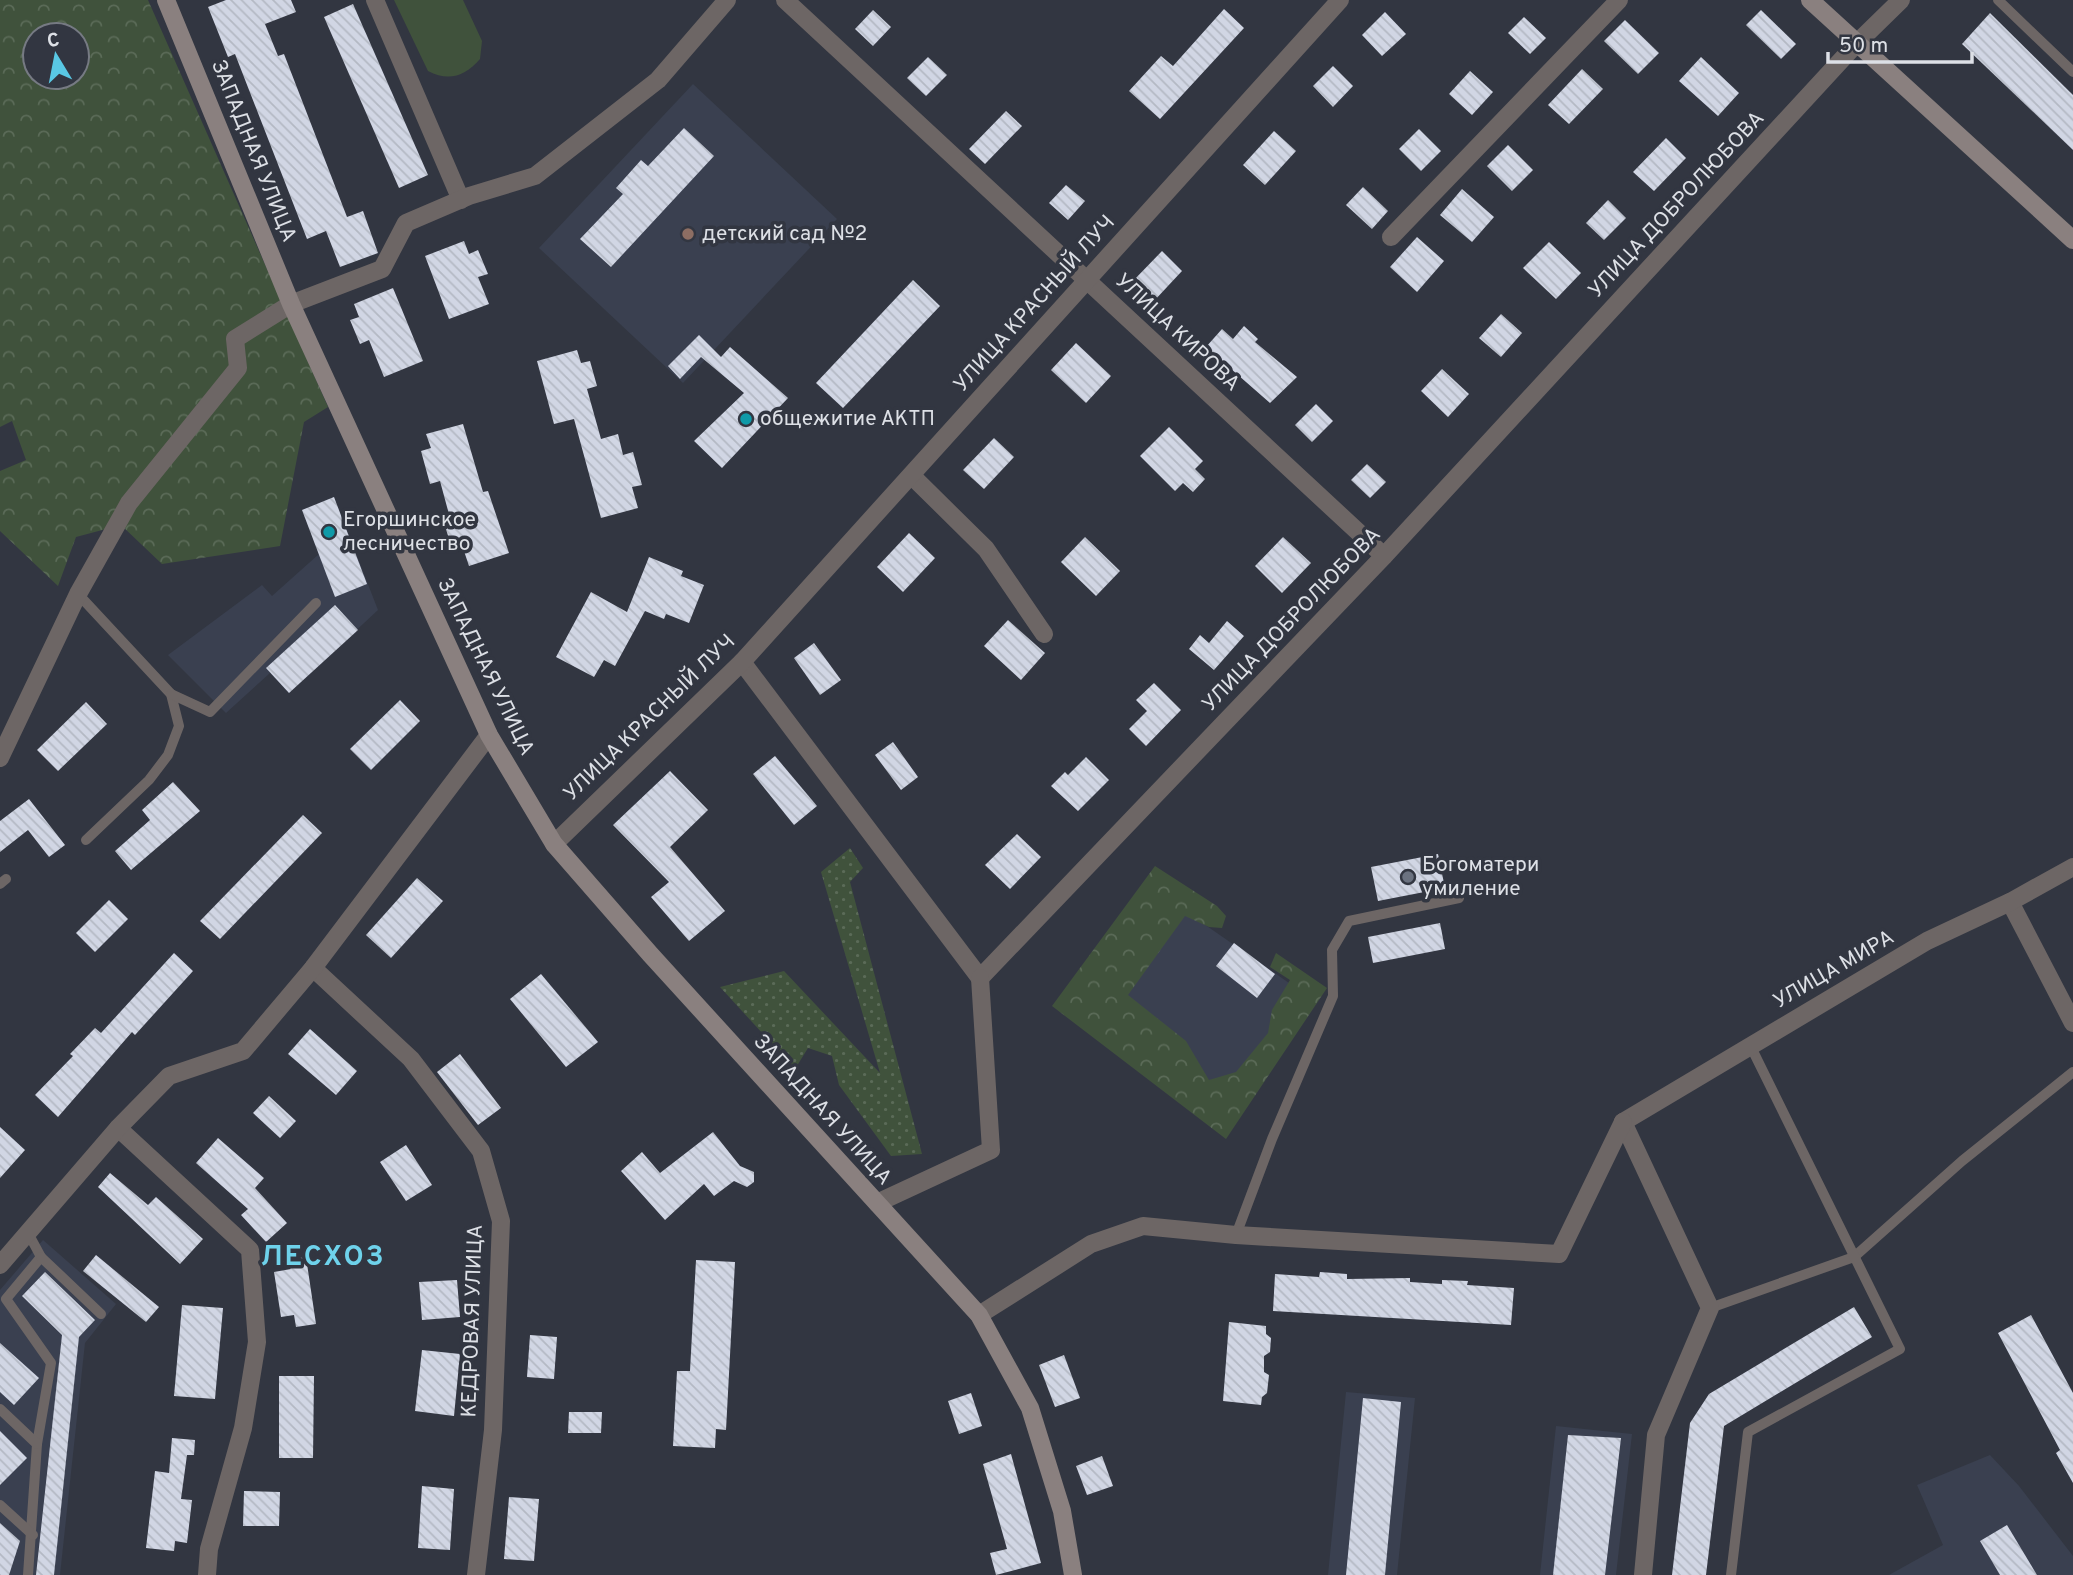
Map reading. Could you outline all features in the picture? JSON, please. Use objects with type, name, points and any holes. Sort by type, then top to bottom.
[{"type":"street","name":"ЗАПАДНАЯ УЛИЦА","points":[[166,0],[291,304],[489,735],[554,844],[650,954],[979,1315],[1030,1408],[1062,1511],[1073,1575]]},
{"type":"street","points":[[375,0],[461,200]]},
{"type":"street","points":[[0,758],[78,594],[129,503],[238,368],[235,339],[291,304],[382,269],[406,223],[461,200],[535,176],[658,80],[727,0]]},
{"type":"street","name":"УЛИЦА КИРОВА","points":[[785,0],[1384,556]]},
{"type":"street","name":"УЛИЦА КРАСНЫЙ ЛУЧ","points":[[554,844],[741,662],[1340,0]]},
{"type":"street","points":[[1391,237],[1619,0]]},
{"type":"street","points":[[1810,0],[2073,240]]},
{"type":"street","name":"УЛИЦА ДОБРОЛЮБОВА","points":[[980,978],[1384,556],[1857,43],[1901,0]]},
{"type":"street","points":[[912,476],[986,549],[1044,634]]},
{"type":"street","points":[[741,662],[980,978],[991,1150],[877,1203]]},
{"type":"street","points":[[0,1265],[118,1128],[169,1076],[243,1051],[313,968],[489,735]]},
{"type":"street","name":"УЛИЦА МИРА","points":[[1623,1122],[1927,941],[2010,902],[2073,867]]},
{"type":"street","points":[[2010,902],[2073,1023]]},
{"type":"street","name":"КЕДРОВАЯ УЛИЦА","points":[[313,968],[411,1059],[481,1150],[501,1221],[493,1430],[475,1575]]},
{"type":"street","points":[[979,1315],[1091,1244],[1143,1226],[1236,1235],[1559,1254],[1623,1122]]},
{"type":"street","points":[[1623,1122],[1710,1308],[1656,1435],[1643,1575]]},
{"type":"street","points":[[118,1128],[250,1250],[257,1342],[243,1428],[209,1549],[207,1575]]},
{"type":"lane","points":[[1998,0],[2073,72]]},
{"type":"lane","points":[[78,594],[171,694],[210,712],[316,603]]},
{"type":"lane","points":[[86,840],[131,800],[168,755],[179,726],[171,694]]},
{"type":"lane","points":[[1236,1235],[1272,1139],[1333,996],[1332,950],[1349,921],[1459,898]]},
{"type":"lane","points":[[1731,1575],[1748,1432],[1900,1349],[1750,1045]]},
{"type":"lane","points":[[1710,1308],[1854,1257],[1962,1161],[2073,1072]]},
{"type":"lane","points":[[27,1231],[41,1257],[101,1314]]},
{"type":"lane","points":[[28,1575],[33,1535],[37,1444],[51,1363],[6,1299],[41,1257]]},
{"type":"lane","points":[[0,1409],[37,1444]]},
{"type":"lane","points":[[0,1505],[33,1535]]},
{"type":"shaded area","name":"детский сад №2","points":[[693,84],[837,219],[683,383],[539,248]]},
{"type":"shaded area","name":"Егоршинское лесничество","points":[[334,497],[378,610],[289,693],[270,673],[226,713],[168,655],[262,585],[272,596],[319,554],[302,510]]},
{"type":"shaded area","points":[[1168,899],[1302,992],[1230,1095],[1096,1001]]},
{"type":"shaded area","points":[[43,1240],[116,1304],[85,1343],[60,1575],[0,1575],[0,1290]]},
{"type":"shaded area","points":[[1346,1392],[1415,1398],[1397,1575],[1328,1575]]},
{"type":"shaded area","points":[[1556,1426],[1632,1434],[1616,1575],[1540,1575]]},
{"type":"shaded area","points":[[1990,1455],[2019,1486],[2073,1556],[2073,1575],[1889,1575],[1943,1545],[1917,1485]]},
{"type":"green space","points":[[0,0],[148,0],[328,407],[304,422],[280,546],[162,564],[121,525],[76,537],[58,586],[0,531],[0,471],[26,460],[12,421],[0,427]]},
{"type":"green space","points":[[394,0],[463,0],[482,41],[480,59],[456,76],[443,76],[428,71]]},
{"type":"green space","points":[[850,848],[863,868],[850,882],[922,1154],[891,1156],[839,1085],[832,1056],[808,1048],[795,1069],[720,987],[784,971],[880,1073],[821,872]]},
{"type":"green space","points":[[1155,866],[1217,906],[1226,916],[1222,928],[1209,927],[1185,916],[1128,995],[1186,1041],[1209,1080],[1236,1072],[1268,1033],[1272,1010],[1290,980],[1270,967],[1276,953],[1327,988],[1226,1139],[1052,1006]]},
{"type":"building","points":[[226,0],[291,0],[296,12],[265,24],[278,56],[284,54],[347,217],[363,211],[378,253],[340,267],[326,231],[307,239],[235,54],[228,57],[208,7]]},
{"type":"building","points":[[353,4],[428,175],[399,188],[324,17]]},
{"type":"building","points":[[1224,9],[1244,28],[1160,119],[1129,91],[1161,56],[1173,66]]},
{"type":"building","points":[[873,10],[891,27],[873,46],[855,29]]},
{"type":"building","points":[[1761,10],[1796,44],[1781,59],[1746,25]]},
{"type":"building","points":[[1385,12],[1406,34],[1382,56],[1362,35]]},
{"type":"building","points":[[1990,13],[2073,95],[2073,150],[1962,44]]},
{"type":"building","points":[[1524,17],[1546,38],[1530,54],[1508,33]]},
{"type":"building","points":[[1625,20],[1659,53],[1638,74],[1604,41]]},
{"type":"building","points":[[928,57],[947,75],[926,96],[907,78]]},
{"type":"building","points":[[1701,57],[1739,93],[1718,116],[1679,81]]},
{"type":"building","points":[[1333,66],[1353,86],[1333,107],[1313,86]]},
{"type":"building","points":[[1582,69],[1603,89],[1569,124],[1548,105]]},
{"type":"building","points":[[1470,71],[1493,92],[1472,115],[1449,94]]},
{"type":"building","points":[[1006,111],[1022,126],[985,164],[969,149]]},
{"type":"building","name":"детский сад №2","points":[[684,128],[714,156],[611,267],[580,239],[623,194],[616,188],[641,160],[648,166]]},
{"type":"building","points":[[1419,129],[1441,151],[1421,171],[1399,149]]},
{"type":"building","points":[[1274,131],[1296,151],[1265,185],[1243,165]]},
{"type":"building","points":[[1666,138],[1686,158],[1654,191],[1633,172]]},
{"type":"building","points":[[1508,145],[1533,170],[1512,191],[1487,166]]},
{"type":"building","points":[[1066,185],[1085,201],[1068,220],[1049,203]]},
{"type":"building","points":[[1363,187],[1388,211],[1372,229],[1346,205]]},
{"type":"building","points":[[1462,189],[1494,217],[1472,242],[1440,215]]},
{"type":"building","points":[[1608,200],[1626,218],[1604,240],[1586,223]]},
{"type":"building","points":[[1417,237],[1444,261],[1417,292],[1390,267]]},
{"type":"building","points":[[464,241],[469,254],[478,250],[488,274],[478,277],[489,304],[449,319],[425,256]]},
{"type":"building","points":[[1549,242],[1581,273],[1556,299],[1523,268]]},
{"type":"building","points":[[1162,251],[1182,271],[1153,302],[1132,282]]},
{"type":"building","points":[[913,280],[940,306],[843,408],[816,383]]},
{"type":"building","points":[[393,288],[423,361],[384,377],[369,340],[360,344],[350,320],[359,317],[354,304]]},
{"type":"building","points":[[1501,314],[1522,333],[1501,357],[1479,338]]},
{"type":"building","points":[[1244,326],[1258,339],[1255,342],[1297,377],[1270,403],[1206,347],[1222,329],[1233,339]]},
{"type":"building","name":"общежитие АКТП","points":[[699,335],[721,357],[730,347],[788,398],[722,468],[694,441],[744,393],[701,357],[680,379],[668,366]]},
{"type":"building","points":[[1076,343],[1111,376],[1086,403],[1051,370]]},
{"type":"building","points":[[577,350],[581,363],[590,361],[597,386],[587,389],[601,439],[618,434],[623,455],[633,452],[642,485],[632,487],[638,508],[601,518],[574,419],[554,424],[537,361]]},
{"type":"building","points":[[1442,369],[1469,394],[1448,417],[1421,391]]},
{"type":"building","points":[[1316,404],[1333,421],[1312,442],[1295,425]]},
{"type":"building","points":[[463,424],[483,492],[488,491],[509,553],[469,566],[461,542],[451,545],[443,520],[450,518],[440,481],[430,484],[421,451],[431,448],[426,434]]},
{"type":"building","points":[[1169,427],[1203,461],[1195,469],[1205,479],[1193,492],[1183,483],[1175,491],[1140,456]]},
{"type":"building","points":[[994,438],[1014,457],[984,489],[963,470]]},
{"type":"building","points":[[1367,464],[1386,482],[1370,498],[1351,480]]},
{"type":"building","name":"Егоршинское лесничество","points":[[334,497],[367,584],[335,597],[302,510]]},
{"type":"building","points":[[909,533],[935,558],[903,592],[877,567]]},
{"type":"building","points":[[1085,537],[1120,571],[1096,596],[1061,562]]},
{"type":"building","points":[[1283,537],[1311,563],[1282,593],[1255,566]]},
{"type":"building","points":[[649,557],[683,571],[681,576],[704,585],[689,623],[666,614],[664,619],[645,611],[615,666],[604,660],[594,677],[556,657],[591,592],[627,612]]},
{"type":"building","points":[[335,605],[358,630],[289,693],[266,668]]},
{"type":"building","points":[[1008,620],[1045,653],[1021,680],[984,646]]},
{"type":"building","points":[[1227,621],[1244,636],[1214,670],[1189,649],[1200,635],[1209,643]]},
{"type":"building","points":[[814,643],[841,680],[820,695],[794,658]]},
{"type":"building","points":[[1154,683],[1181,710],[1146,746],[1129,729],[1147,711],[1136,700]]},
{"type":"building","points":[[400,700],[420,721],[371,770],[350,749]]},
{"type":"building","points":[[86,702],[107,724],[58,771],[37,750]]},
{"type":"building","points":[[893,742],[918,777],[901,790],[875,755]]},
{"type":"building","points":[[775,756],[817,806],[794,825],[753,774]]},
{"type":"building","points":[[1086,757],[1109,780],[1078,811],[1051,786],[1065,772],[1068,775]]},
{"type":"building","points":[[670,771],[708,810],[670,847],[725,911],[689,941],[651,897],[669,882],[613,825]]},
{"type":"building","points":[[173,782],[200,811],[131,870],[115,851],[150,820],[142,810]]},
{"type":"building","points":[[29,799],[65,845],[49,857],[28,830],[0,852],[0,821]]},
{"type":"building","points":[[303,815],[322,833],[220,939],[200,921]]},
{"type":"building","points":[[1017,834],[1041,857],[1010,889],[985,865]]},
{"type":"building","name":"Богоматери умиление","points":[[1438,854],[1445,888],[1378,901],[1371,867]]},
{"type":"building","points":[[417,878],[443,901],[391,958],[366,935]]},
{"type":"building","points":[[109,900],[128,919],[95,952],[76,933]]},
{"type":"building","points":[[1440,923],[1445,949],[1373,963],[1368,937]]},
{"type":"building","points":[[1234,943],[1275,974],[1257,998],[1216,966]]},
{"type":"building","points":[[174,953],[193,971],[135,1035],[132,1032],[58,1117],[35,1095],[73,1056],[70,1054],[95,1028],[101,1033]]},
{"type":"building","points":[[541,974],[598,1042],[566,1067],[510,999]]},
{"type":"building","points":[[310,1029],[357,1071],[336,1095],[288,1054]]},
{"type":"building","points":[[460,1054],[501,1108],[478,1125],[437,1072]]},
{"type":"building","points":[[269,1096],[296,1121],[280,1138],[253,1113]]},
{"type":"building","points":[[0,1127],[25,1150],[0,1178]]},
{"type":"building","points":[[713,1132],[740,1166],[754,1172],[754,1182],[747,1187],[734,1181],[714,1196],[704,1184],[665,1220],[621,1171],[642,1152],[660,1173]]},
{"type":"building","points":[[218,1138],[264,1178],[255,1188],[287,1223],[266,1242],[241,1215],[248,1209],[196,1163]]},
{"type":"building","points":[[406,1145],[432,1185],[406,1201],[380,1162]]},
{"type":"building","points":[[110,1173],[148,1205],[156,1197],[203,1239],[180,1264],[98,1187]]},
{"type":"building","points":[[96,1255],[159,1307],[146,1322],[83,1271]]},
{"type":"building","points":[[306,1257],[316,1324],[296,1327],[294,1315],[281,1317],[274,1272],[291,1269],[283,1261]]},
{"type":"building","points":[[696,1260],[735,1262],[726,1430],[716,1429],[715,1448],[673,1446],[677,1371],[690,1371]]},
{"type":"building","points":[[45,1272],[95,1320],[79,1337],[54,1575],[36,1575],[62,1335],[22,1296]]},
{"type":"building","points":[[1320,1272],[1347,1274],[1347,1279],[1410,1278],[1410,1282],[1442,1284],[1442,1280],[1468,1281],[1467,1285],[1514,1288],[1511,1325],[1273,1311],[1275,1274],[1319,1277]]},
{"type":"building","points":[[457,1280],[460,1317],[422,1320],[419,1282]]},
{"type":"building","points":[[182,1305],[223,1308],[215,1399],[174,1396]]},
{"type":"building","points":[[1854,1307],[1872,1337],[1724,1426],[1706,1575],[1672,1575],[1690,1423],[1709,1394]]},
{"type":"building","points":[[2031,1315],[2073,1393],[2073,1483],[2056,1453],[2060,1450],[1998,1333]]},
{"type":"building","points":[[1229,1322],[1266,1326],[1266,1334],[1271,1338],[1270,1352],[1264,1356],[1264,1372],[1269,1375],[1267,1393],[1262,1397],[1261,1405],[1223,1401]]},
{"type":"building","points":[[530,1335],[557,1337],[554,1379],[527,1377]]},
{"type":"building","points":[[0,1343],[39,1378],[14,1405],[0,1392]]},
{"type":"building","points":[[422,1350],[460,1354],[454,1416],[415,1411]]},
{"type":"building","points":[[1064,1355],[1080,1398],[1055,1407],[1039,1365]]},
{"type":"building","points":[[279,1376],[314,1376],[313,1458],[279,1458]]},
{"type":"building","points":[[971,1393],[982,1426],[959,1434],[948,1401]]},
{"type":"building","points":[[1363,1398],[1401,1402],[1385,1575],[1346,1575]]},
{"type":"building","points":[[569,1412],[602,1412],[601,1433],[568,1433]]},
{"type":"building","points":[[0,1431],[27,1458],[0,1485]]},
{"type":"building","points":[[1568,1435],[1621,1438],[1605,1575],[1553,1575]]},
{"type":"building","points":[[172,1438],[195,1440],[194,1455],[187,1455],[181,1499],[192,1500],[187,1543],[175,1541],[174,1551],[146,1548],[155,1471],[169,1473]]},
{"type":"building","points":[[1011,1454],[1041,1563],[996,1575],[990,1553],[1007,1549],[983,1464]]},
{"type":"building","points":[[1102,1456],[1113,1486],[1087,1495],[1076,1466]]},
{"type":"building","points":[[422,1486],[454,1489],[450,1550],[418,1548]]},
{"type":"building","points":[[244,1491],[280,1492],[279,1526],[243,1526]]},
{"type":"building","points":[[509,1497],[539,1499],[534,1561],[504,1559]]},
{"type":"building","points":[[0,1523],[20,1541],[9,1575],[0,1575]]},
{"type":"building","points":[[2007,1525],[2037,1575],[2000,1575],[1980,1541]]},
{"type":"place","name":"детский сад №2","points":[[688,234]]},
{"type":"place","name":"общежитие АКТП","points":[[746,419]]},
{"type":"place","name":"Егоршинское лесничество","points":[[329,532]]},
{"type":"place","name":"Богоматери умиление","points":[[1408,877]]},
{"type":"district","name":"ЛЕСХОЗ","points":[[323,1258]]}]
